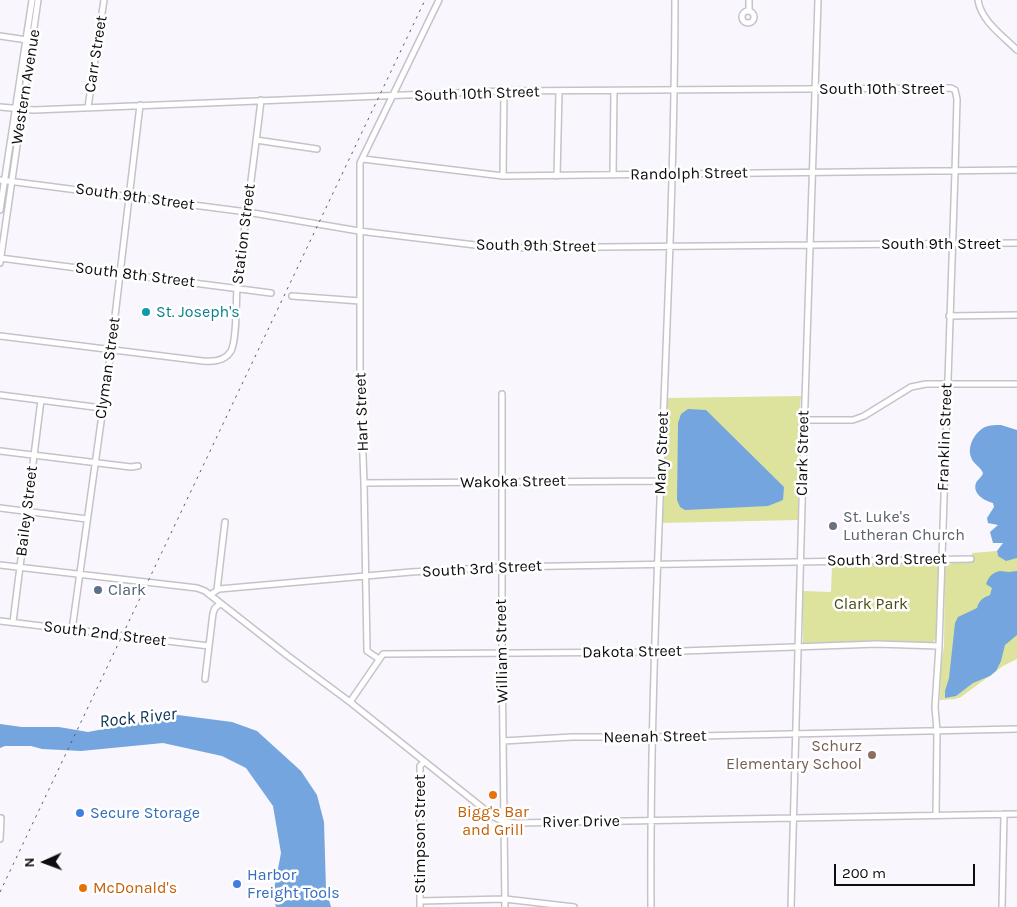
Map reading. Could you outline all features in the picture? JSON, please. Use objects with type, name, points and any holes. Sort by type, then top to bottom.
[{"type":"street","name":"Western Avenue","points":[[0,210],[2,180],[32,0]]},
{"type":"street","name":"Western Avenue","points":[[0,260],[38,0]]},
{"type":"street","name":"Carr Street","points":[[88,107],[104,0]]},
{"type":"street","name":"Hart Street","points":[[379,659],[367,651],[360,376],[360,163],[439,0]]},
{"type":"street","name":"Mary Street","points":[[651,907],[655,652],[675,90],[675,0]]},
{"type":"street","points":[[749,0],[749,10]]},
{"type":"street","name":"Clark Street","points":[[791,907],[803,420],[818,0]]},
{"type":"street","points":[[978,0],[980,9],[986,19],[1017,50]]},
{"type":"street","points":[[0,36],[33,41]]},
{"type":"street","name":"South 10th Street","points":[[0,107],[23,109],[88,107],[504,91],[560,92],[815,88],[951,88],[955,90]]},
{"type":"street","name":"Franklin Street","points":[[936,815],[937,731],[935,707],[939,646],[955,172],[957,99],[955,90]]},
{"type":"street","points":[[503,176],[504,91]]},
{"type":"street","points":[[612,174],[614,91]]},
{"type":"street","points":[[558,176],[560,92]]},
{"type":"street","name":"Station Street","points":[[111,350],[203,361],[217,361],[231,351],[237,288],[261,100]]},
{"type":"street","name":"Clyman Street","points":[[72,630],[111,350],[140,105]]},
{"type":"street","points":[[256,140],[317,149]]},
{"type":"street","name":"Randolph Street","points":[[363,158],[503,176],[1017,170]]},
{"type":"street","name":"South 9th Street","points":[[2,180],[247,212],[359,231],[500,248],[1017,243]]},
{"type":"street","name":"South 8th Street","points":[[0,260],[120,273],[271,294]]},
{"type":"street","points":[[292,296],[360,302]]},
{"type":"street","points":[[949,316],[1017,315]]},
{"type":"street","points":[[0,336],[111,350]]},
{"type":"street","points":[[803,420],[853,420],[864,416],[911,387],[926,384],[1017,384]]},
{"type":"street","name":"William Street","points":[[502,394],[502,654],[505,907]]},
{"type":"street","points":[[0,395],[102,408]]},
{"type":"street","name":"Bailey Street","points":[[14,622],[41,400]]},
{"type":"street","points":[[0,451],[131,467],[138,466]]},
{"type":"street","name":"Wakoka Street","points":[[364,482],[661,481]]},
{"type":"street","points":[[0,508],[87,519]]},
{"type":"street","points":[[210,595],[217,590],[225,522]]},
{"type":"street","name":"South 3rd Street","points":[[217,590],[365,576],[502,567],[971,559]]},
{"type":"street","points":[[0,565],[197,588],[210,595],[350,702],[494,817],[504,822]]},
{"type":"street","points":[[205,679],[215,608],[220,604]]},
{"type":"street","name":"South 2nd Street","points":[[0,621],[209,646]]},
{"type":"street","name":"Dakota Street","points":[[379,659],[383,654],[655,652],[877,644],[939,646]]},
{"type":"street","points":[[350,702],[379,659]]},
{"type":"street","name":"Neenah Street","points":[[503,740],[572,737],[1017,729]]},
{"type":"street","name":"Stimpson Street","points":[[420,904],[420,766],[424,762]]},
{"type":"street","points":[[1002,907],[1004,814]]},
{"type":"street","name":"River Drive","points":[[504,822],[794,819],[1017,814]]},
{"type":"street","points":[[0,839],[1,818]]},
{"type":"street","points":[[420,904],[505,899],[574,907]]},
{"type":"green space","points":[[801,396],[798,520],[662,523],[667,398]]},
{"type":"green space","points":[[997,551],[998,556],[1017,558],[1017,659],[1003,666],[961,697],[940,700],[944,645],[945,567],[954,562],[972,562],[972,553]]},
{"type":"green space","name":"Clark Park","points":[[936,563],[939,566],[937,637],[933,642],[803,645],[803,591],[831,592],[832,565]]},
{"type":"water","points":[[688,409],[706,410],[784,487],[783,500],[768,506],[685,510],[680,507],[677,500],[678,423],[681,414]]},
{"type":"water","points":[[1001,425],[1017,430],[1017,558],[1006,561],[998,556],[997,551],[1003,543],[993,543],[990,532],[998,525],[988,523],[987,518],[994,507],[993,503],[983,499],[976,490],[976,483],[983,473],[972,459],[970,453],[971,444],[981,429],[987,426]]},
{"type":"water","points":[[1000,571],[1017,571],[1017,635],[1005,645],[996,671],[990,676],[973,683],[956,696],[945,698],[955,623],[958,617],[977,608],[981,600],[990,595],[992,588],[986,584],[987,581],[991,575]]},
{"type":"water","points":[[178,715],[232,722],[257,731],[301,771],[317,795],[324,822],[326,889],[331,907],[276,907],[273,895],[281,853],[273,806],[246,768],[222,756],[163,743],[81,751],[42,749],[31,746],[5,746],[0,748],[0,724],[22,727],[59,727],[88,732]]},
{"type":"railway","points":[[0,892],[425,0]]},
{"type":"place","name":"St. Joseph's","points":[[146,312]]},
{"type":"place","name":"St. Luke's Lutheran Church","points":[[833,526]]},
{"type":"place","name":"Clark","points":[[98,590]]},
{"type":"place","name":"Schurz Elementary School","points":[[872,755]]},
{"type":"place","name":"Bigg's Bar and Grill","points":[[493,795]]},
{"type":"place","name":"Secure Storage","points":[[80,813]]},
{"type":"place","name":"Harbor Freight Tools","points":[[237,884]]},
{"type":"place","name":"McDonald's","points":[[83,888]]},
{"type":"water label","name":"Rock River","points":[[138,718]]}]
